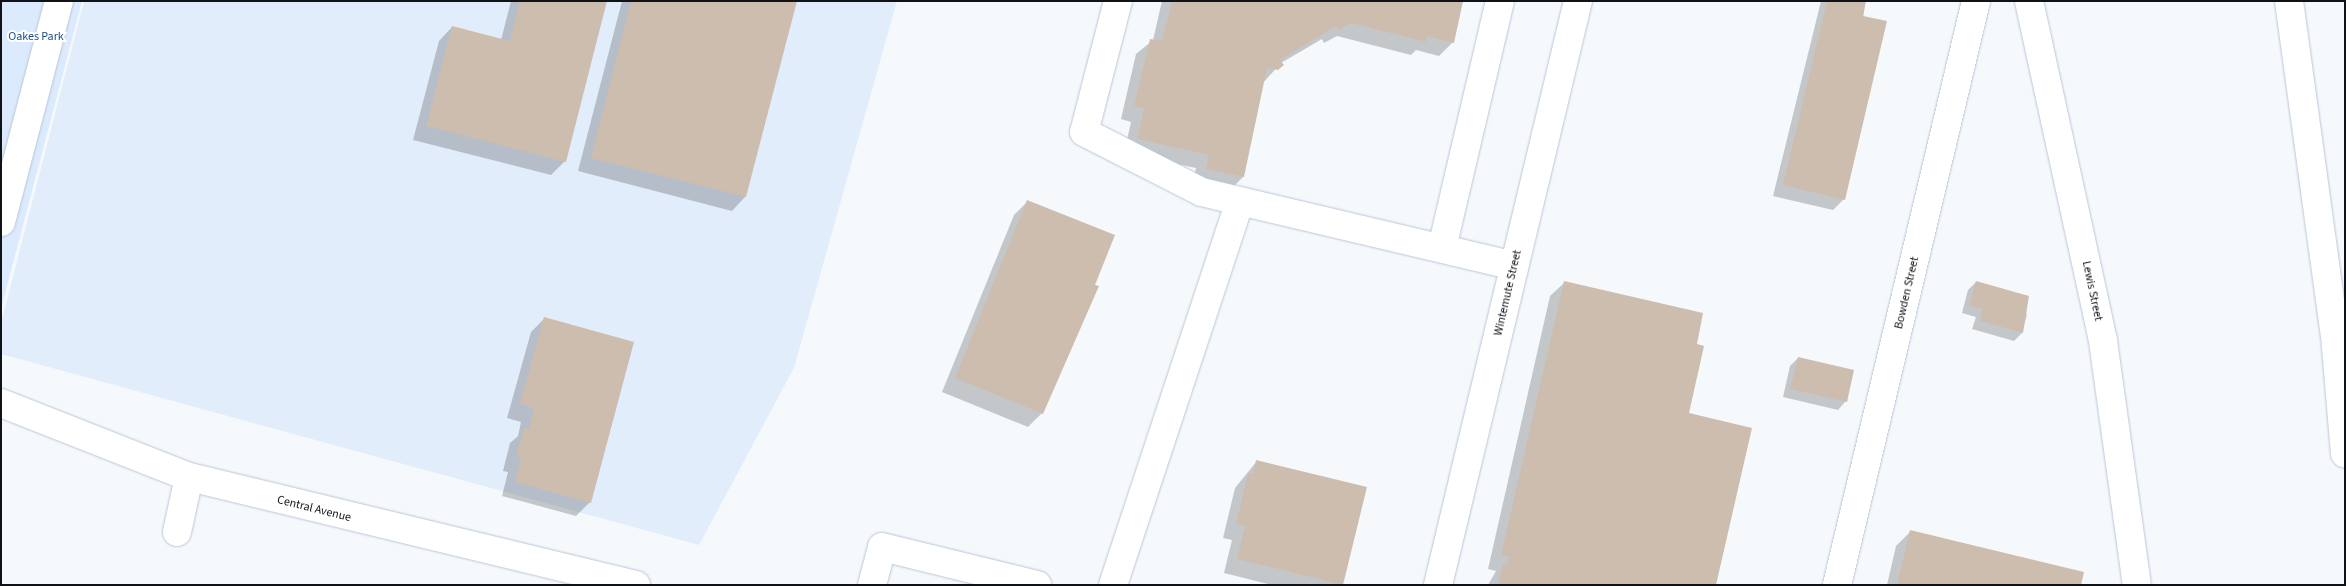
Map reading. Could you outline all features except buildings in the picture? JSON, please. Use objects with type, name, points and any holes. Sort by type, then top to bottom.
[{"type":"street","points":[[1,222],[59,1]]},
{"type":"street","points":[[1118,1],[1084,132],[1202,192],[1514,266]]},
{"type":"street","points":[[1442,248],[1500,1]]},
{"type":"street","name":"Wintemute Street","points":[[1438,585],[1578,1]]},
{"type":"street","name":"Bowden Street","points":[[1838,585],[1976,1]]},
{"type":"street","points":[[2289,1],[2335,335],[2345,454]]},
{"type":"street","name":"Lewis Street","points":[[2023,3],[2103,341],[2137,585]]},
{"type":"street","points":[[1113,585],[1240,201]]},
{"type":"street","name":"Central Avenue","points":[[1,402],[189,477],[636,585]]},
{"type":"street","points":[[177,532],[189,477]]},
{"type":"street","points":[[872,585],[882,547],[1037,585]]},
{"type":"shaded area","points":[[84,1],[897,1],[794,368],[699,545],[1,354],[1,323]]},
{"type":"green space","name":"Oakes Park","points":[[1,1],[82,1],[1,309]]}]
